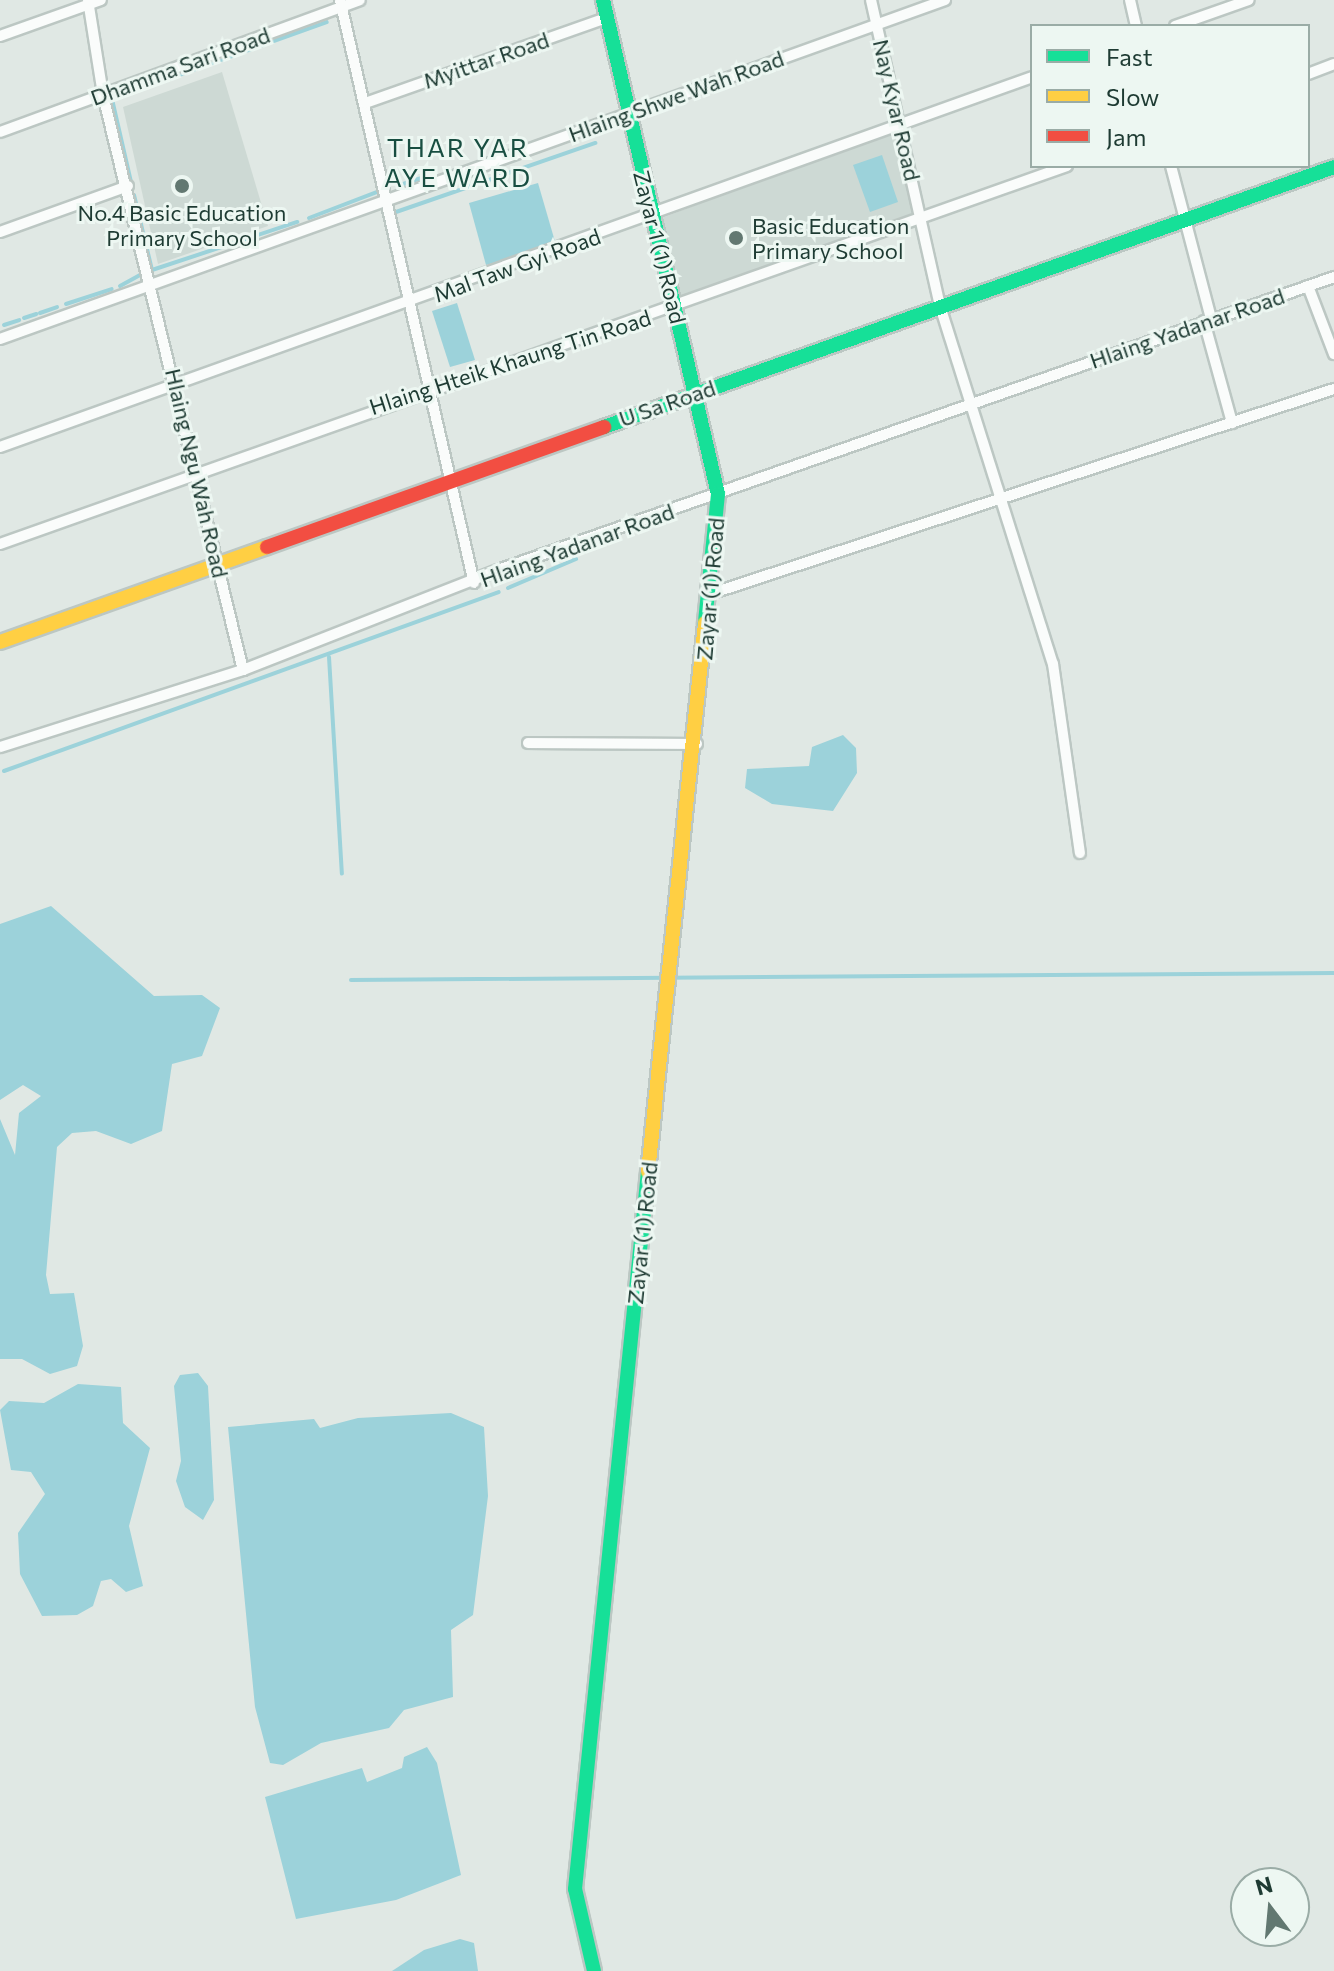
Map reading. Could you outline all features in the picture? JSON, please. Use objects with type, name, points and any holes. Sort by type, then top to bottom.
[{"type":"street","points":[[0,36],[88,2],[101,0]]},
{"type":"street","name":"Dhamma Sari Road","points":[[0,132],[341,3],[360,0]]},
{"type":"street","name":"Zayar 1 (1) Road","points":[[603,0],[651,217],[697,393],[718,494]]},
{"type":"street","name":"Nay Kyar Road","points":[[871,0],[940,306],[968,408],[1053,664],[1080,853]]},
{"type":"street","name":"Hlaing Shwe Wah Road","points":[[0,339],[148,276],[628,114],[945,0]]},
{"type":"street","points":[[1130,0],[1136,24]]},
{"type":"street","points":[[1181,24],[1249,0]]},
{"type":"street","name":"Hlaing Ngu Wah Road","points":[[88,2],[103,95],[177,382],[243,670]]},
{"type":"street","points":[[341,3],[474,583]]},
{"type":"street","name":"Myittar Road","points":[[365,103],[607,18]]},
{"type":"street","points":[[1310,73],[1334,64]]},
{"type":"street","name":"Mal Taw Gyi Road","points":[[0,447],[177,382],[410,304],[1030,78]]},
{"type":"street","name":"U Sa Road","points":[[0,642],[218,561],[1334,167]]},
{"type":"street","name":"Hlaing Hteik Khaung Tin Road","points":[[0,544],[431,386],[675,307],[1061,168]]},
{"type":"street","points":[[1172,168],[1232,423]]},
{"type":"street","points":[[0,232],[128,186]]},
{"type":"street","name":"Hlaing Yadanar Road","points":[[0,747],[243,670],[718,494],[1334,277]]},
{"type":"street","points":[[1308,286],[1330,332],[1334,354]]},
{"type":"street","points":[[710,594],[1334,389]]},
{"type":"street","name":"Zayar (1) Road","points":[[594,1971],[575,1889],[669,966],[697,744],[718,494]]},
{"type":"street","points":[[528,743],[697,744]]},
{"type":"shaded area","points":[[222,72],[268,226],[158,264],[123,107]]},
{"type":"shaded area","points":[[894,130],[918,216],[680,297],[662,218]]},
{"type":"water","points":[[882,155],[898,202],[870,212],[853,165]]},
{"type":"water","points":[[538,183],[556,245],[486,265],[469,203]]},
{"type":"water","points":[[457,303],[475,360],[450,367],[432,311]]},
{"type":"water","points":[[843,735],[856,748],[857,773],[833,811],[772,804],[745,788],[747,769],[809,766],[812,747]]},
{"type":"water","points":[[51,906],[154,996],[202,995],[220,1008],[202,1056],[172,1064],[162,1131],[131,1144],[96,1131],[72,1133],[57,1147],[46,1275],[50,1294],[74,1293],[83,1346],[77,1366],[50,1374],[22,1359],[0,1359],[0,1119],[15,1155],[19,1113],[41,1096],[23,1085],[0,1100],[0,924]]},
{"type":"water","points":[[198,1373],[208,1386],[214,1500],[203,1520],[185,1507],[176,1481],[181,1461],[174,1386],[180,1375]]},
{"type":"water","points":[[78,1384],[121,1387],[123,1423],[150,1448],[129,1526],[143,1586],[126,1592],[111,1579],[101,1581],[93,1606],[77,1615],[42,1616],[20,1574],[18,1533],[45,1494],[31,1472],[11,1470],[0,1410],[9,1401],[44,1403]]},
{"type":"water","points":[[451,1413],[484,1427],[488,1496],[473,1615],[451,1630],[453,1697],[404,1710],[389,1728],[321,1743],[283,1765],[270,1763],[255,1707],[228,1427],[314,1419],[320,1428],[358,1418]]},
{"type":"water","points":[[427,1747],[437,1763],[461,1875],[396,1900],[296,1919],[265,1797],[362,1768],[367,1782],[402,1768],[404,1757]]},
{"type":"water","points":[[460,1939],[474,1943],[478,1971],[392,1971],[424,1950]]},
{"type":"waterway","points":[[131,182],[112,99],[327,22]]},
{"type":"waterway","points":[[396,212],[595,143]]},
{"type":"waterway","points":[[400,185],[424,177]]},
{"type":"waterway","points":[[309,218],[382,190]]},
{"type":"waterway","points":[[134,195],[152,270],[297,222]]},
{"type":"waterway","points":[[120,286],[143,273]]},
{"type":"waterway","points":[[66,304],[112,289]]},
{"type":"waterway","points":[[40,313],[57,307]]},
{"type":"waterway","points":[[24,318],[36,314]]},
{"type":"waterway","points":[[4,325],[19,320]]},
{"type":"waterway","points":[[508,588],[576,559]]},
{"type":"waterway","points":[[4,771],[499,592]]},
{"type":"waterway","points":[[329,657],[342,874]]},
{"type":"waterway","points":[[351,980],[1334,973]]},
{"type":"traffic: fast","points":[[603,0],[718,494],[705,623]]},
{"type":"traffic: fast","points":[[604,427],[1334,167]]},
{"type":"traffic: fast","points":[[594,1971],[575,1889],[648,1172]]},
{"type":"traffic: slow","points":[[0,642],[267,547]]},
{"type":"traffic: slow","points":[[648,1172],[705,623]]},
{"type":"traffic: jam","points":[[267,547],[604,427]]},
{"type":"place","name":"No.4 Basic Education Primary School","points":[[182,186]]},
{"type":"place","name":"Basic Education Primary School","points":[[736,238]]},
{"type":"district","name":"THAR YAR AYE WARD","points":[[458,162]]}]
